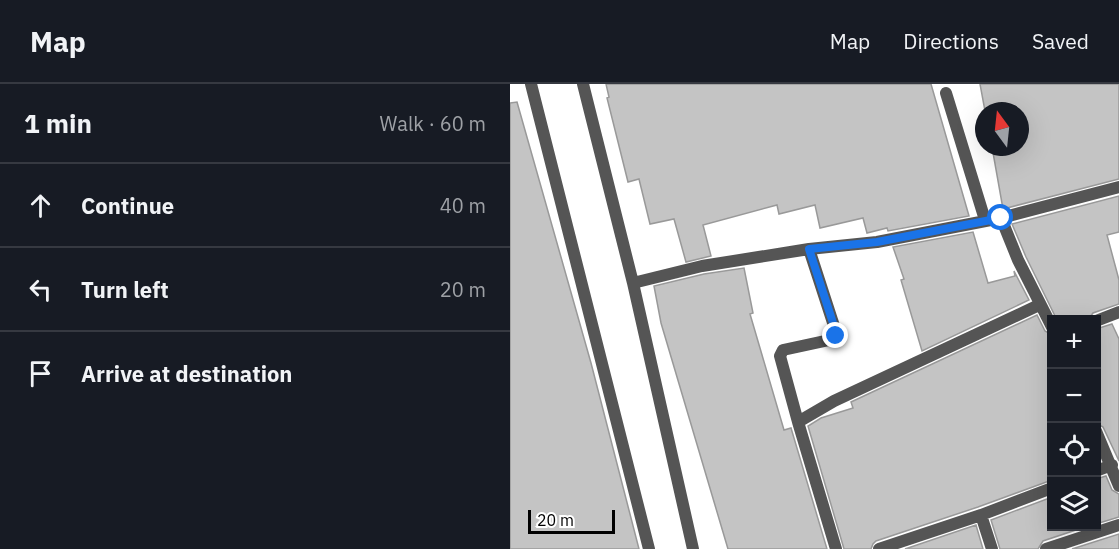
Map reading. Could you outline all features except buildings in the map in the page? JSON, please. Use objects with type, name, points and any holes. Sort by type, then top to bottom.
[{"type":"street","points":[[531,84],[649,549]]},
{"type":"street","points":[[583,84],[633,283],[693,549]]},
{"type":"street","points":[[946,93],[985,220]]},
{"type":"street","points":[[633,283],[702,266],[809,249],[877,242],[1001,218],[1119,187]]},
{"type":"street","points":[[1001,218],[1047,318]]},
{"type":"street","points":[[809,249],[836,333],[834,339],[781,352],[780,359],[836,549]]},
{"type":"street","points":[[798,422],[834,401],[1039,304]]},
{"type":"street","points":[[1101,319],[1119,312]]},
{"type":"street","points":[[1101,442],[1119,486]]},
{"type":"street","points":[[1101,469],[1112,465]]},
{"type":"street","points":[[879,549],[1047,490]]},
{"type":"street","points":[[981,515],[992,549]]},
{"type":"street","points":[[1046,549],[1119,525]]},
{"type":"route","points":[[836,336],[809,249],[877,242],[1001,218]]}]
